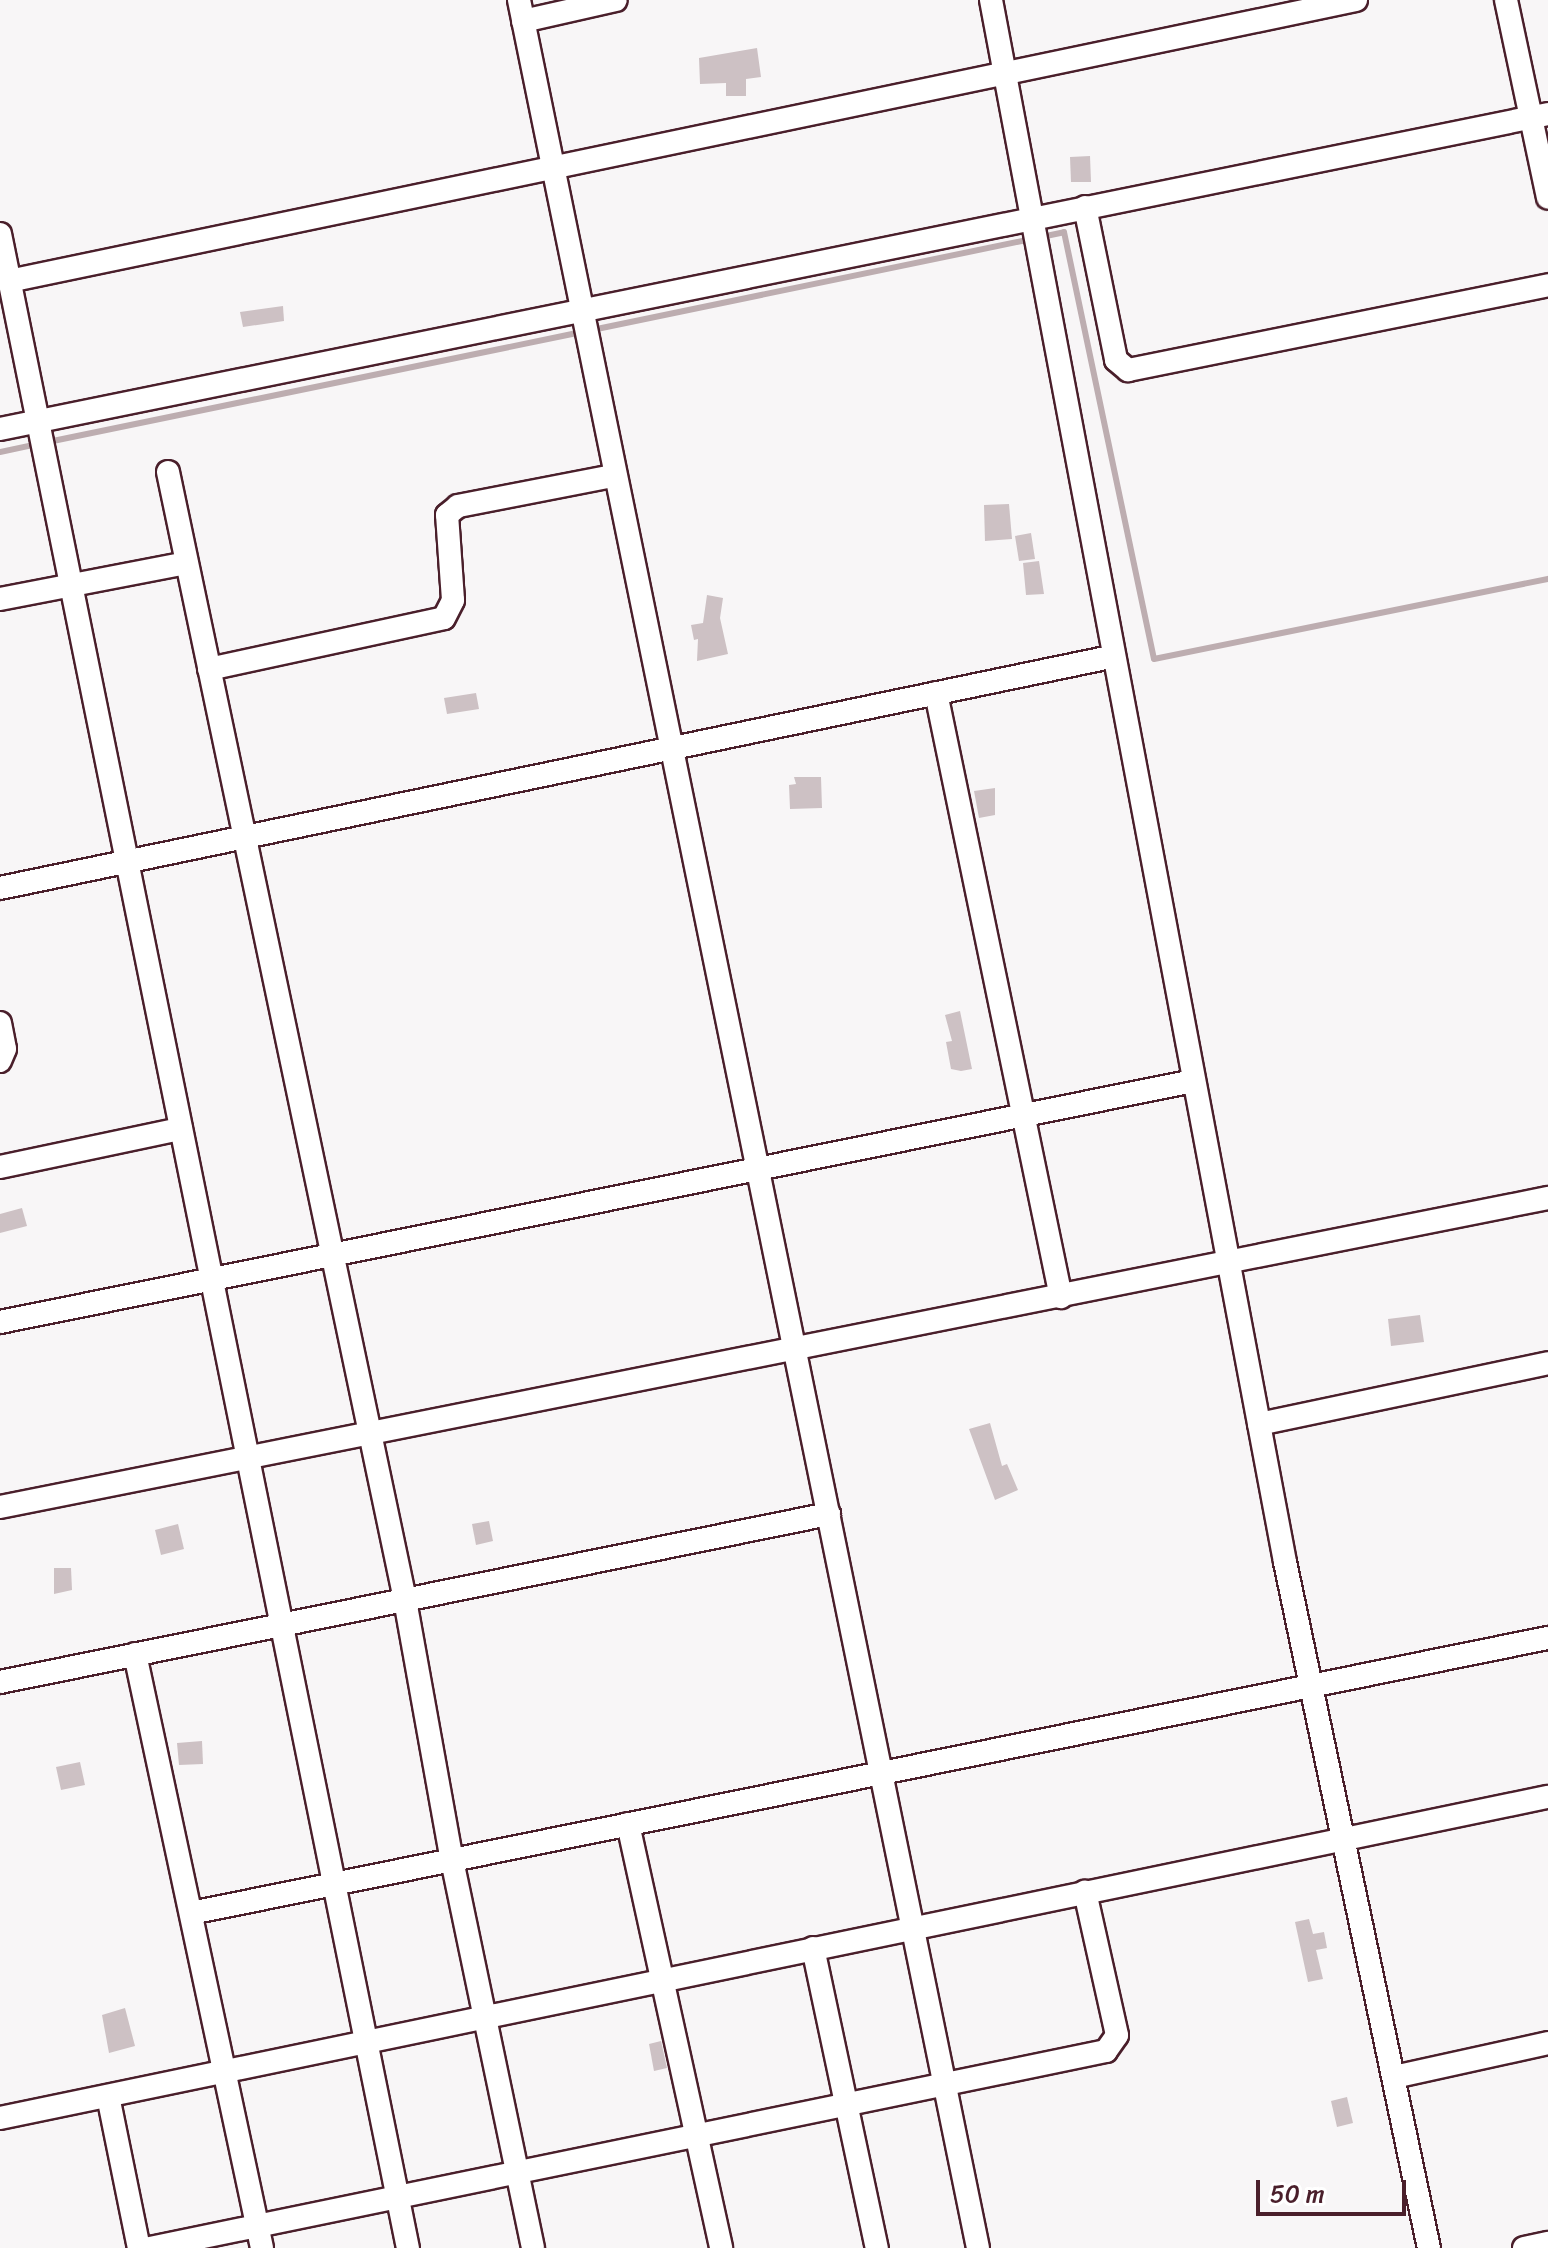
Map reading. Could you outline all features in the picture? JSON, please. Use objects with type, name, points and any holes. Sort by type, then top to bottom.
[{"type":"street","points":[[616,0],[521,10],[612,476],[829,1514],[978,2248]]},
{"type":"street","points":[[991,0],[1111,657],[1259,1424],[1310,1684],[1345,1838],[1429,2248]]},
{"type":"street","points":[[9,281],[1356,0]]},
{"type":"street","points":[[1506,0],[1540,116],[1548,198]]},
{"type":"street","points":[[0,429],[1540,116]]},
{"type":"street","points":[[1085,207],[1116,360],[1128,370],[1548,285]]},
{"type":"street","points":[[0,234],[68,585],[408,2248]]},
{"type":"street","points":[[168,472],[405,1600],[452,1860],[533,2248]]},
{"type":"street","points":[[209,669],[444,618],[453,600],[447,515],[458,506],[612,476]]},
{"type":"street","points":[[0,599],[187,563]]},
{"type":"street","points":[[0,888],[1111,657]]},
{"type":"street","points":[[936,693],[1061,1297]]},
{"type":"street","points":[[0,1023],[5,1049],[0,1061]]},
{"type":"street","points":[[0,1322],[755,1167],[1193,1081]]},
{"type":"street","points":[[0,1167],[181,1129]]},
{"type":"street","points":[[0,1507],[1548,1198]]},
{"type":"street","points":[[1259,1424],[1548,1363]]},
{"type":"street","points":[[0,1682],[829,1514]]},
{"type":"street","points":[[191,1913],[1548,1638]]},
{"type":"street","points":[[135,1654],[260,2237]]},
{"type":"street","points":[[0,2118],[1548,1797]]},
{"type":"street","points":[[628,1824],[721,2248]]},
{"type":"street","points":[[150,2248],[260,2237],[398,2197],[1053,2064],[1114,2045],[1117,2035],[1085,1892]]},
{"type":"street","points":[[813,1948],[877,2248]]},
{"type":"street","points":[[1394,2077],[1548,2043]]},
{"type":"street","points":[[108,2096],[139,2248]]},
{"type":"street","points":[[1524,2248],[1548,2243]]},
{"type":"building","points":[[757,48],[761,77],[746,79],[746,96],[726,96],[726,83],[700,84],[699,58]]},
{"type":"building","points":[[1090,156],[1091,182],[1071,182],[1070,157]]},
{"type":"building","points":[[283,306],[284,321],[243,327],[240,312]]},
{"type":"building","points":[[1009,504],[1012,539],[985,541],[984,505]]},
{"type":"building","points":[[1031,533],[1035,559],[1019,561],[1015,536]]},
{"type":"building","points":[[1039,561],[1044,594],[1026,595],[1023,563]]},
{"type":"building","points":[[707,595],[723,598],[720,618],[728,654],[697,661],[698,639],[694,640],[691,625],[703,623]]},
{"type":"building","points":[[476,693],[479,709],[447,714],[444,698]]},
{"type":"building","points":[[794,777],[821,777],[822,808],[790,809],[789,785],[796,784]]},
{"type":"building","points":[[995,788],[995,815],[979,818],[974,791]]},
{"type":"building","points":[[960,1011],[972,1069],[961,1071],[951,1069],[946,1042],[952,1041],[945,1015]]},
{"type":"building","points":[[22,1208],[27,1226],[0,1233],[0,1214]]},
{"type":"building","points":[[1420,1315],[1424,1342],[1391,1346],[1388,1319]]},
{"type":"building","points":[[990,1423],[1002,1466],[1007,1464],[1018,1490],[995,1500],[969,1429]]},
{"type":"building","points":[[489,1521],[493,1541],[476,1545],[472,1524]]},
{"type":"building","points":[[178,1524],[184,1549],[161,1555],[155,1530]]},
{"type":"building","points":[[54,1568],[71,1568],[72,1590],[54,1594]]},
{"type":"building","points":[[202,1741],[203,1764],[179,1765],[177,1743]]},
{"type":"building","points":[[80,1762],[85,1785],[61,1790],[56,1767]]},
{"type":"building","points":[[1309,1919],[1313,1934],[1324,1932],[1327,1948],[1316,1950],[1323,1979],[1308,1982],[1295,1922]]},
{"type":"building","points":[[125,2008],[135,2046],[109,2053],[102,2015]]},
{"type":"building","points":[[661,2041],[667,2068],[654,2071],[649,2044]]},
{"type":"building","points":[[1347,2097],[1353,2123],[1337,2127],[1331,2101]]},
{"type":"waterway","points":[[592,330],[1064,232],[1154,659],[1548,579]]},
{"type":"waterway","points":[[48,442],[582,332]]},
{"type":"waterway","points":[[0,452],[37,444]]}]
